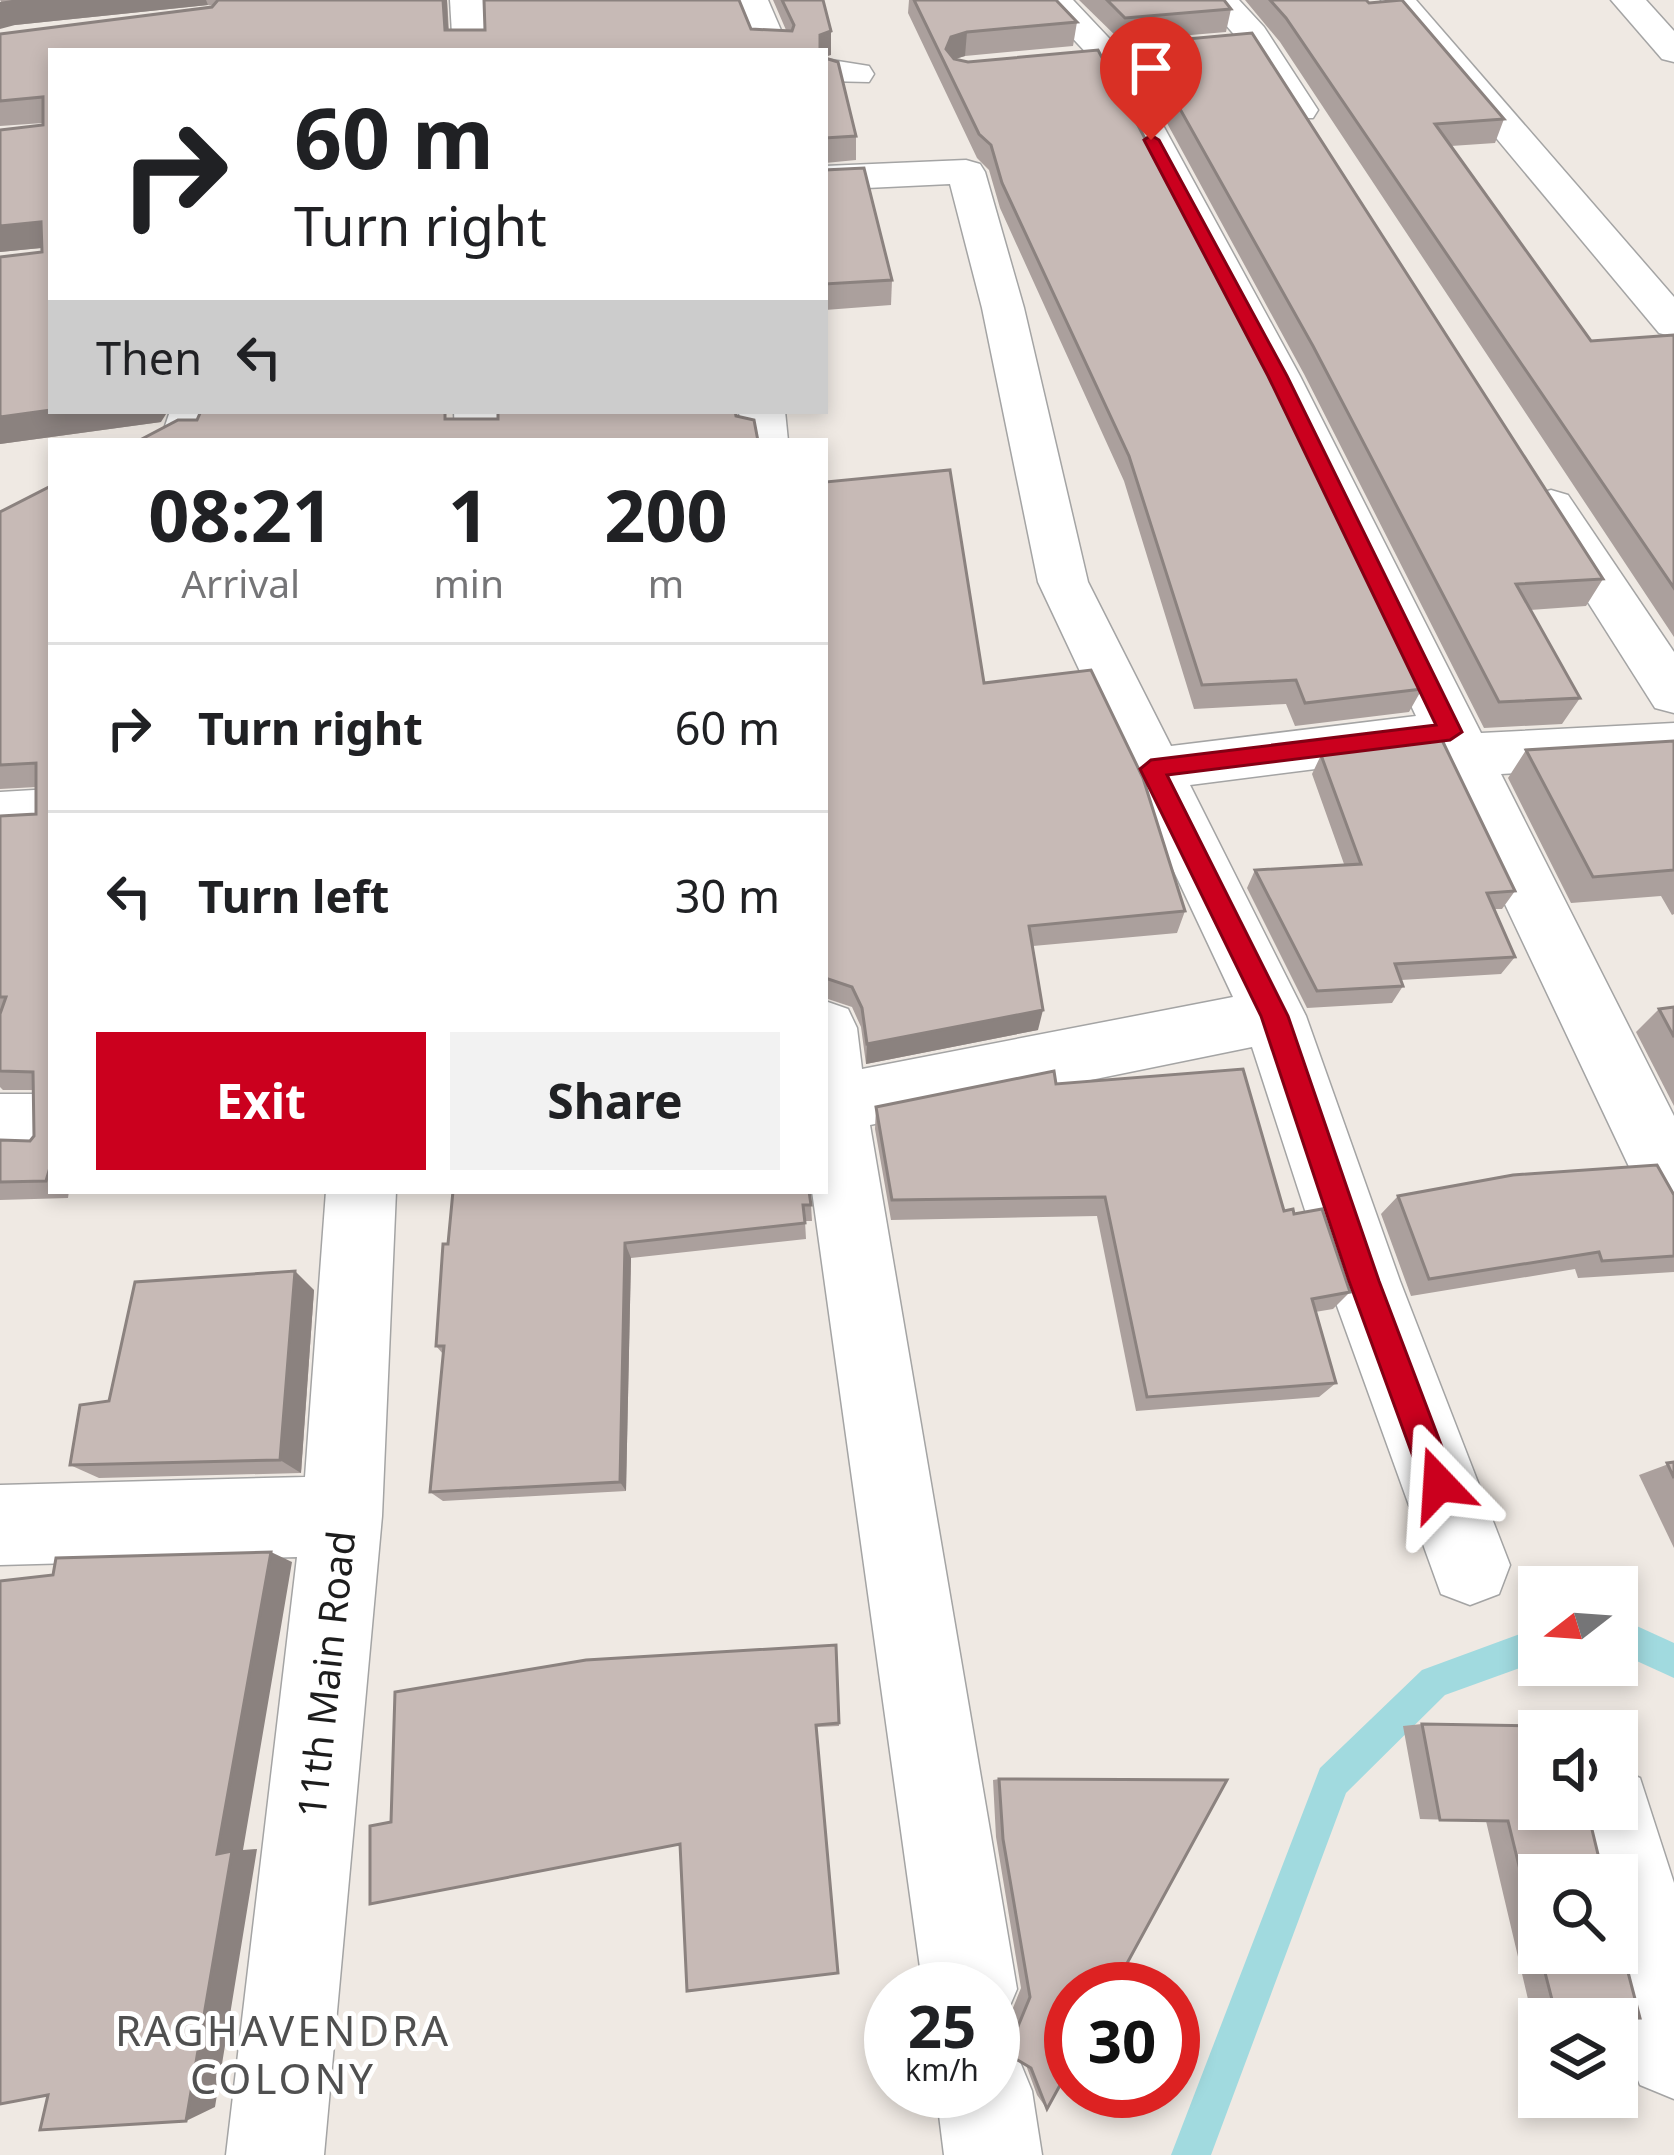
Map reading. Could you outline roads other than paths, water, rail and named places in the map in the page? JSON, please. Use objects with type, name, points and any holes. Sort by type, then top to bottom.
[{"type":"street","points":[[467,0],[470,48]]},
{"type":"street","points":[[751,0],[772,48]]},
{"type":"street","points":[[1054,0],[1106,55],[1278,376],[1674,1187]]},
{"type":"street","points":[[1221,0],[1237,45],[1322,145]]},
{"type":"street","points":[[1399,0],[1674,324]]},
{"type":"street","points":[[1628,0],[1674,52]]},
{"type":"street","points":[[828,178],[966,172],[1003,308],[1063,582],[1274,1016],[1364,1281],[1470,1565]]},
{"type":"street","points":[[1532,477],[1674,694]]},
{"type":"street","points":[[1151,769],[1458,743],[1674,743]]},
{"type":"street","points":[[0,814],[48,812]]},
{"type":"street","points":[[966,1962],[829,1104],[1274,1016]]},
{"type":"street","points":[[0,1124],[48,1124]]},
{"type":"street","name":"11th Main Road","points":[[275,2155],[342,1516],[361,1194]]},
{"type":"street","points":[[0,1525],[342,1516]]},
{"type":"street","points":[[1615,1830],[1674,2051]]},
{"type":"street","points":[[988,2118],[993,2155]]},
{"type":"waterway","points":[[1638,1644],[1674,1661]]},
{"type":"waterway","points":[[1191,2155],[1333,1781],[1434,1682],[1518,1652]]},
{"type":"district","name":"RAGHAVENDRA COLONY","points":[[283,2053]]}]
